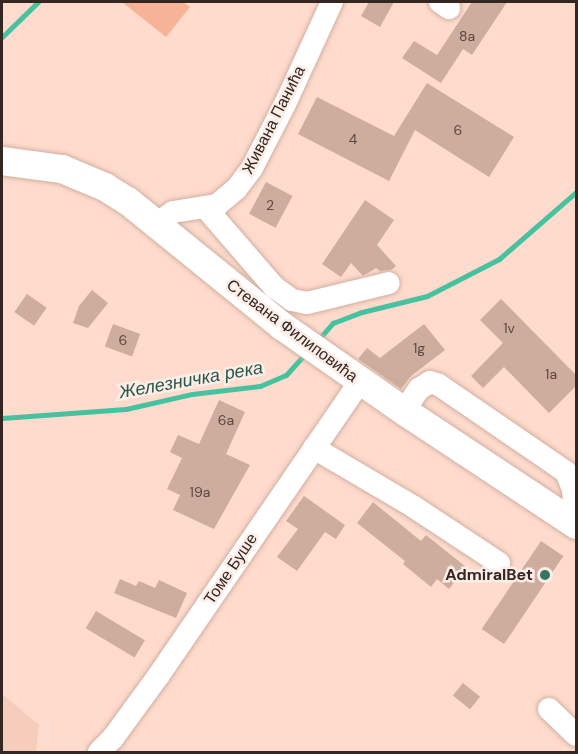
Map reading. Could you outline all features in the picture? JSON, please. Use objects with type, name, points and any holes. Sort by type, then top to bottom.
[{"type":"main road","name":"Стевана Филиповића","points":[[2,161],[46,165],[79,175],[113,192],[282,326],[404,411],[572,522]]},
{"type":"street","name":"Живана Панића","points":[[156,224],[173,212],[205,207],[223,201],[252,168],[285,104],[332,2]]},
{"type":"street","points":[[205,207],[274,287],[292,300],[307,303],[388,282]]},
{"type":"street","name":"Томе Буше","points":[[99,753],[113,738],[159,675],[360,381]]},
{"type":"street","points":[[404,411],[419,389],[430,382],[439,384],[567,472],[573,489],[572,522]]},
{"type":"street","points":[[314,448],[414,507],[499,563]]},
{"type":"street","points":[[549,710],[576,735]]},
{"type":"shaded area","points":[[122,2],[183,2],[190,7],[166,37]]},
{"type":"shaded area","points":[[2,694],[39,725],[36,752],[2,752]]},
{"type":"building","points":[[369,2],[394,2],[380,27],[361,16]]},
{"type":"building","points":[[472,2],[507,2],[472,55],[463,49],[441,83],[402,58],[414,41],[437,55]]},
{"type":"building","points":[[427,83],[514,137],[489,177],[415,130],[389,181],[298,134],[317,97],[394,136]]},
{"type":"building","points":[[266,182],[292,196],[276,228],[249,214]]},
{"type":"building","points":[[365,200],[394,220],[377,245],[396,266],[391,270],[380,271],[376,268],[363,276],[351,263],[341,277],[322,264]]},
{"type":"building","points":[[92,290],[108,303],[88,328],[73,323],[79,306]]},
{"type":"building","points":[[27,294],[47,308],[34,326],[14,312]]},
{"type":"building","points":[[501,299],[576,375],[576,386],[549,413],[504,367],[483,388],[471,376],[503,343],[480,320]]},
{"type":"building","points":[[113,324],[140,334],[132,356],[105,347]]},
{"type":"building","points":[[424,324],[445,350],[411,376],[401,389],[358,359],[367,348],[380,358]]},
{"type":"building","points":[[219,400],[245,412],[226,454],[250,465],[214,529],[173,510],[180,495],[167,489],[182,458],[170,452],[178,435],[199,444]]},
{"type":"building","points":[[304,496],[345,525],[336,539],[325,532],[297,571],[277,557],[298,529],[286,521]]},
{"type":"building","points":[[373,502],[421,541],[426,535],[466,567],[449,589],[437,579],[431,587],[403,564],[405,561],[357,523]]},
{"type":"building","points":[[541,541],[563,556],[504,644],[482,629]]},
{"type":"building","points":[[120,579],[136,586],[139,581],[155,588],[159,580],[187,593],[176,618],[114,593]]},
{"type":"building","points":[[96,611],[145,640],[135,658],[86,628]]},
{"type":"building","points":[[463,683],[480,697],[470,709],[453,695]]},
{"type":"waterway","points":[[2,37],[38,2]]},
{"type":"waterway","name":"Железничка река","points":[[318,340],[333,323],[362,312],[427,296],[499,259],[576,192]]},
{"type":"waterway","name":"Железничка река","points":[[2,418],[126,409],[192,394],[260,386],[286,375],[306,353]]},
{"type":"place","name":"AdmiralBet","points":[[545,575]]}]
